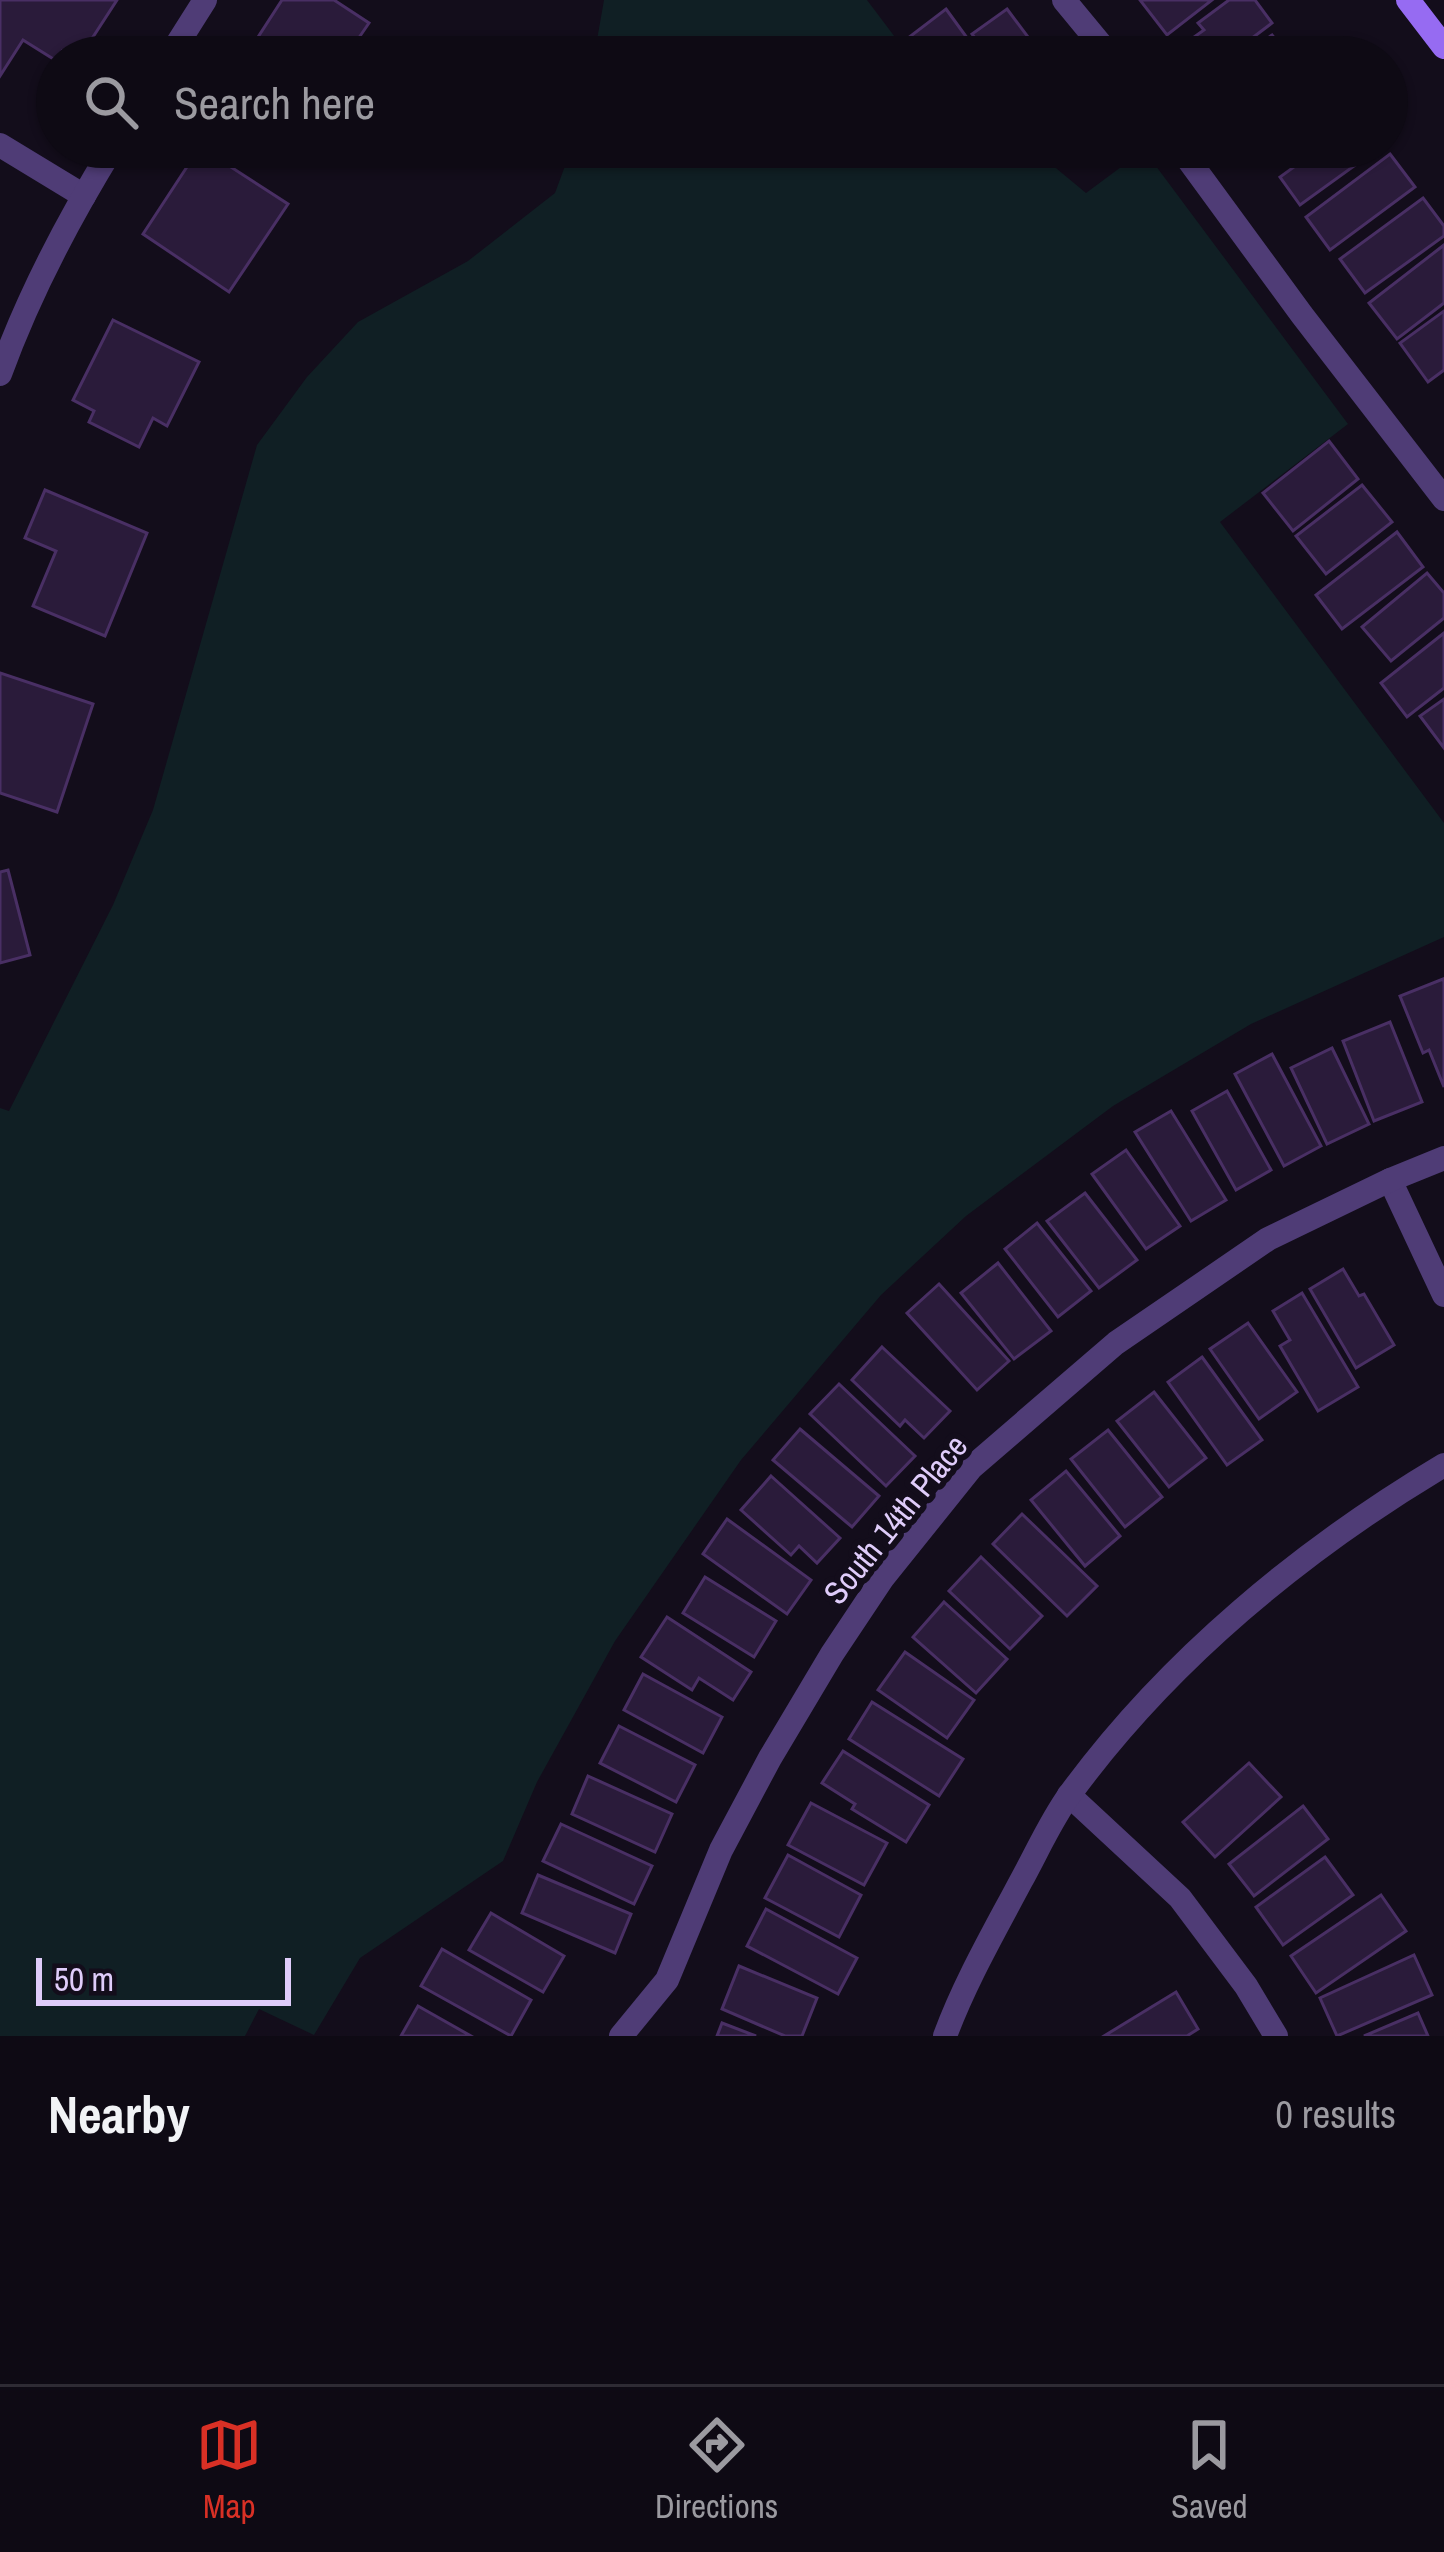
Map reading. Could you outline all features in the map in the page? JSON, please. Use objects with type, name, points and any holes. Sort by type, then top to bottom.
[{"type":"main road","points":[[1408,0],[1444,47]]},
{"type":"street","points":[[182,36],[205,0]]},
{"type":"street","points":[[1064,0],[1094,36]]},
{"type":"street","points":[[0,146],[36,167]]},
{"type":"street","points":[[37,168],[84,196]]},
{"type":"street","points":[[0,374],[37,284],[100,168]]},
{"type":"street","points":[[1194,168],[1444,499]]},
{"type":"street","name":"South 14th Place","points":[[621,2036],[667,1980],[721,1850],[832,1654],[882,1579],[971,1468],[1116,1343],[1268,1239],[1444,1158]]},
{"type":"street","points":[[1390,1180],[1444,1295]]},
{"type":"street","points":[[945,2036],[993,1933],[1069,1795],[1128,1725],[1200,1646],[1260,1594],[1353,1523],[1444,1465]]},
{"type":"street","points":[[1069,1795],[1180,1898],[1246,1986],[1276,2036]]},
{"type":"shaded area","points":[[604,0],[867,0],[894,36],[598,36]]},
{"type":"shaded area","points":[[564,168],[1056,168],[1086,193],[1120,168],[1157,168],[1348,424],[1220,522],[1444,823],[1444,937],[1251,1024],[1113,1106],[966,1216],[881,1295],[741,1460],[615,1641],[537,1782],[503,1861],[360,1958],[314,2035],[259,2009],[245,2036],[0,2036],[0,1108],[9,1111],[113,905],[153,810],[257,445],[307,377],[358,322],[468,261],[555,193]]},
{"type":"building","points":[[0,0],[117,0],[94,36],[36,36],[36,48],[23,40],[0,76]]},
{"type":"building","points":[[282,0],[334,0],[369,23],[360,36],[259,36]]},
{"type":"building","points":[[1140,0],[1212,0],[1167,35]]},
{"type":"building","points":[[1229,0],[1255,0],[1272,23],[1255,36],[1196,36],[1204,30],[1198,23]]},
{"type":"building","points":[[946,9],[966,36],[911,36]]},
{"type":"building","points":[[1007,9],[1027,36],[973,36]]},
{"type":"building","points":[[186,168],[232,168],[288,204],[229,292],[143,234]]},
{"type":"building","points":[[1292,168],[1351,168],[1300,205],[1280,177]]},
{"type":"building","points":[[1371,168],[1401,168],[1415,187],[1330,250],[1306,217]]},
{"type":"building","points":[[1423,198],[1444,226],[1444,236],[1365,293],[1340,259]]},
{"type":"building","points":[[1444,245],[1444,303],[1397,339],[1369,303]]},
{"type":"building","points":[[1444,311],[1444,370],[1428,382],[1400,343]]},
{"type":"building","points":[[113,320],[199,362],[167,426],[153,418],[139,447],[89,422],[94,411],[73,400]]},
{"type":"building","points":[[1329,441],[1358,479],[1293,531],[1263,493]]},
{"type":"building","points":[[1362,485],[1392,522],[1326,574],[1296,536]]},
{"type":"building","points":[[45,490],[147,533],[105,636],[33,606],[56,551],[25,538]]},
{"type":"building","points":[[1397,532],[1423,567],[1342,629],[1316,595]]},
{"type":"building","points":[[1427,573],[1444,593],[1444,618],[1391,661],[1362,627]]},
{"type":"building","points":[[1444,633],[1444,688],[1407,717],[1381,683]]},
{"type":"building","points":[[0,673],[93,704],[57,812],[0,793]]},
{"type":"building","points":[[1444,699],[1444,748],[1420,716]]},
{"type":"building","points":[[8,870],[30,955],[0,963],[0,872]]},
{"type":"building","points":[[1443,979],[1444,1087],[1429,1050],[1423,1053],[1400,996]]},
{"type":"building","points":[[1390,1022],[1422,1102],[1374,1121],[1343,1041]]},
{"type":"building","points":[[1332,1048],[1369,1124],[1327,1144],[1291,1068]]},
{"type":"building","points":[[1272,1054],[1321,1146],[1284,1166],[1235,1074]]},
{"type":"building","points":[[1227,1091],[1271,1170],[1236,1190],[1192,1111]]},
{"type":"building","points":[[1171,1111],[1226,1200],[1191,1221],[1135,1132]]},
{"type":"building","points":[[1126,1150],[1180,1226],[1146,1249],[1092,1174]]},
{"type":"building","points":[[1085,1193],[1137,1260],[1099,1288],[1047,1221]]},
{"type":"building","points":[[1037,1223],[1091,1291],[1058,1317],[1005,1249]]},
{"type":"building","points":[[998,1263],[1051,1331],[1014,1359],[961,1293]]},
{"type":"building","points":[[1343,1269],[1394,1345],[1356,1368],[1310,1289]]},
{"type":"building","points":[[939,1284],[1009,1361],[977,1390],[907,1313]]},
{"type":"building","points":[[1302,1293],[1358,1387],[1318,1411],[1280,1346],[1290,1340],[1273,1311]]},
{"type":"building","points":[[1248,1323],[1297,1392],[1259,1419],[1210,1349]]},
{"type":"building","points":[[882,1347],[950,1411],[924,1438],[905,1420],[900,1426],[852,1380]]},
{"type":"building","points":[[1202,1357],[1262,1440],[1227,1465],[1168,1382]]},
{"type":"building","points":[[839,1384],[915,1456],[886,1486],[810,1414]]},
{"type":"building","points":[[1154,1392],[1206,1458],[1169,1487],[1117,1421]]},
{"type":"building","points":[[800,1429],[879,1496],[852,1527],[773,1460]]},
{"type":"building","points":[[1108,1430],[1162,1497],[1125,1527],[1071,1459]]},
{"type":"building","points":[[1066,1471],[1120,1536],[1085,1566],[1031,1500]]},
{"type":"building","points":[[771,1476],[840,1538],[817,1563],[799,1546],[791,1555],[741,1510]]},
{"type":"building","points":[[1022,1514],[1097,1586],[1067,1616],[993,1544]]},
{"type":"building","points":[[727,1519],[811,1580],[787,1614],[703,1554]]},
{"type":"building","points":[[981,1557],[1042,1616],[1010,1649],[949,1591]]},
{"type":"building","points":[[705,1577],[776,1621],[754,1657],[683,1613]]},
{"type":"building","points":[[944,1602],[1007,1659],[976,1693],[913,1637]]},
{"type":"building","points":[[667,1617],[751,1672],[733,1700],[699,1678],[692,1690],[641,1657]]},
{"type":"building","points":[[905,1652],[974,1700],[947,1738],[878,1690]]},
{"type":"building","points":[[643,1674],[722,1717],[703,1753],[624,1710]]},
{"type":"building","points":[[872,1702],[963,1759],[939,1796],[849,1739]]},
{"type":"building","points":[[619,1726],[695,1765],[676,1802],[600,1763]]},
{"type":"building","points":[[843,1751],[929,1805],[906,1842],[852,1809],[855,1804],[822,1783]]},
{"type":"building","points":[[1249,1763],[1281,1797],[1215,1857],[1183,1822]]},
{"type":"building","points":[[588,1776],[672,1814],[655,1852],[572,1814]]},
{"type":"building","points":[[811,1803],[887,1843],[864,1885],[788,1845]]},
{"type":"building","points":[[1303,1806],[1328,1839],[1254,1896],[1229,1864]]},
{"type":"building","points":[[561,1824],[652,1866],[634,1904],[543,1861]]},
{"type":"building","points":[[788,1855],[861,1895],[839,1937],[765,1898]]},
{"type":"building","points":[[1325,1857],[1353,1895],[1283,1945],[1256,1907]]},
{"type":"building","points":[[538,1875],[631,1914],[615,1953],[522,1913]]},
{"type":"building","points":[[1381,1895],[1406,1931],[1316,1993],[1291,1956]]},
{"type":"building","points":[[766,1909],[857,1958],[838,1994],[747,1946]]},
{"type":"building","points":[[491,1913],[564,1956],[543,1992],[469,1950]]},
{"type":"building","points":[[442,1949],[531,2000],[511,2036],[421,1986]]},
{"type":"building","points":[[1414,1955],[1432,1995],[1337,2036],[1320,1998]]},
{"type":"building","points":[[739,1966],[817,1998],[802,2036],[785,2036],[722,2009]]},
{"type":"building","points":[[1176,1992],[1198,2029],[1187,2036],[1104,2036]]},
{"type":"building","points":[[418,2006],[471,2036],[401,2036]]},
{"type":"building","points":[[1418,2013],[1428,2036],[1364,2036]]},
{"type":"building","points":[[722,2023],[756,2036],[717,2036]]}]
